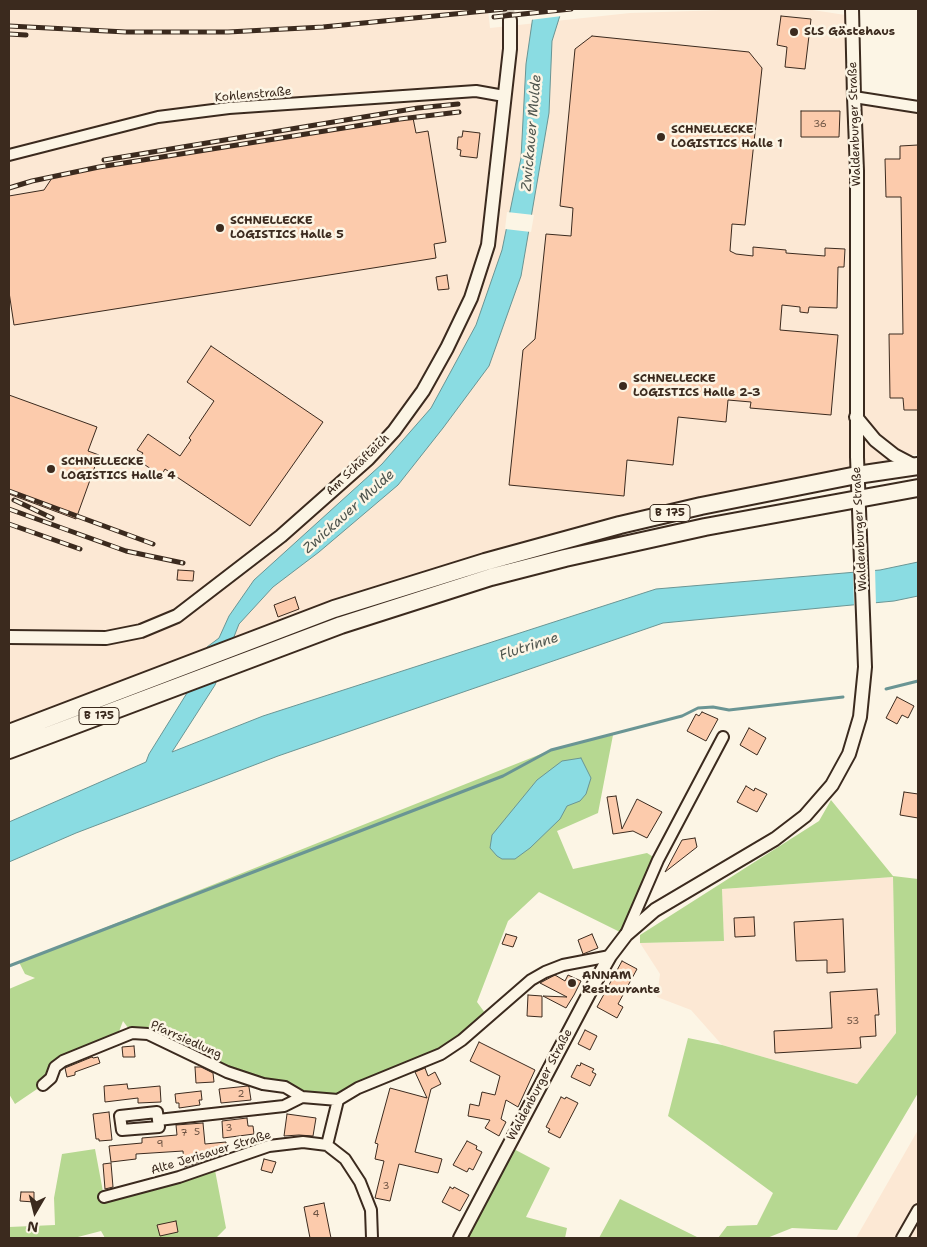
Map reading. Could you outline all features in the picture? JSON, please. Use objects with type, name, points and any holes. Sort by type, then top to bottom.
[{"type":"main road","name":"B 175","points":[[9,733],[334,609],[485,562],[620,525],[701,506],[857,475],[917,466]]},
{"type":"main road","name":"B 175","points":[[9,750],[341,625],[530,566],[705,527],[918,488]]},
{"type":"street","name":"Waldenburger Straße","points":[[460,1238],[610,956],[626,935],[654,910],[775,839],[806,816],[832,786],[849,754],[860,718],[865,667],[861,521],[857,475],[858,171],[852,9]]},
{"type":"street","name":"Am Schafteich","points":[[9,637],[106,638],[140,631],[178,616],[281,536],[368,459],[389,436],[423,391],[447,348],[471,298],[488,245],[510,49],[510,20]]},
{"type":"street","name":"Kohlenstraße","points":[[9,155],[158,117],[229,108],[476,92],[504,96]]},
{"type":"street","points":[[854,97],[918,107]]},
{"type":"street","points":[[856,417],[879,443],[894,455],[917,466]]},
{"type":"street","name":"Waldenburger Straße","points":[[626,935],[658,860],[723,737]]},
{"type":"street","points":[[372,1238],[371,1210],[360,1182],[345,1159],[327,1145],[338,1100],[358,1088],[441,1054],[462,1040],[531,980],[545,972],[563,965],[610,956]]},
{"type":"street","name":"Pfarrsiedlung","points":[[43,1085],[51,1078],[55,1067],[63,1061],[132,1033],[148,1034],[228,1072],[263,1084],[285,1088],[302,1097],[338,1100]]},
{"type":"street","name":"Pfarrsiedlung","points":[[158,1120],[284,1106],[302,1097]]},
{"type":"street","name":"Alte Jerisauer Straße","points":[[104,1197],[179,1177],[268,1146],[303,1142],[327,1145]]},
{"type":"street","points":[[902,1238],[918,1210]]},
{"type":"shaded area","points":[[9,9],[488,9],[490,28],[630,13],[806,9],[852,16],[854,97],[918,108],[918,454],[800,478],[644,514],[9,725]]},
{"type":"shaded area","points":[[893,877],[896,1033],[857,1084],[722,1045],[691,1010],[657,997],[660,974],[640,943],[724,941],[722,889]]},
{"type":"shaded area","points":[[918,1130],[918,1238],[856,1238]]},
{"type":"green space","points":[[613,735],[598,813],[557,831],[573,869],[647,853],[658,860],[626,935],[539,892],[508,921],[477,1002],[488,1017],[462,1040],[338,1100],[263,1084],[148,1034],[132,1033],[123,1021],[117,1037],[50,1068],[41,1080],[43,1085],[15,1104],[9,1094],[9,989],[35,978],[25,974],[19,962],[551,750]]},
{"type":"green space","points":[[831,800],[893,876],[918,879],[918,1093],[837,1230],[792,1228],[767,1238],[718,1238],[727,1226],[757,1225],[773,1193],[668,1116],[688,1038],[722,1045],[857,1084],[896,1033],[893,877],[722,889],[724,941],[640,943],[640,935],[819,821]]},
{"type":"green space","points":[[508,1146],[550,1168],[526,1217],[567,1228],[565,1238],[460,1238]]},
{"type":"green space","points":[[95,1149],[104,1197],[214,1165],[226,1228],[216,1238],[105,1238],[101,1231],[74,1238],[9,1238],[9,1227],[55,1225],[54,1198],[62,1154]]},
{"type":"green space","points":[[620,1199],[699,1238],[599,1238]]},
{"type":"water","points":[[534,9],[562,9],[552,41],[549,113],[521,276],[489,366],[398,485],[319,552],[273,587],[239,624],[215,685],[172,752],[263,716],[656,589],[880,570],[918,562],[918,596],[894,601],[663,623],[278,756],[76,833],[9,862],[9,822],[146,762],[149,754],[187,693],[207,647],[219,638],[229,616],[254,580],[382,464],[431,408],[476,325],[502,250],[521,158],[526,64]]},
{"type":"water","points":[[581,758],[591,778],[586,794],[580,801],[567,806],[560,819],[530,848],[515,859],[502,859],[497,856],[490,848],[492,835],[537,780],[562,761]]},
{"type":"pier","points":[[532,9],[565,9],[562,16],[530,20]]},
{"type":"pier","points":[[507,212],[534,215],[531,232],[505,229]]},
{"type":"pier","points":[[875,568],[876,605],[854,607],[853,569]]},
{"type":"building","name":"SLS Gästehaus","points":[[781,16],[811,19],[805,69],[785,67],[787,47],[777,45]]},
{"type":"building","points":[[592,36],[749,52],[762,68],[745,225],[732,224],[730,251],[736,254],[753,256],[753,247],[786,250],[786,253],[825,256],[825,248],[845,249],[844,267],[838,267],[837,308],[809,307],[808,313],[800,312],[800,307],[782,305],[780,330],[838,335],[831,415],[750,408],[751,402],[728,400],[726,422],[678,417],[673,465],[627,460],[624,496],[509,485],[523,350],[535,339],[546,234],[571,236],[573,208],[560,206],[575,49]]},
{"type":"building","points":[[801,111],[840,111],[839,137],[801,137]]},
{"type":"building","name":"SCHNELLECKE LOGISTICS Halle 5","points":[[413,118],[416,133],[428,131],[446,242],[434,244],[436,258],[14,325],[9,292],[9,196],[44,190],[54,175]]},
{"type":"building","points":[[463,131],[480,133],[477,158],[460,156],[461,150],[457,149],[458,137],[462,137]]},
{"type":"building","points":[[918,145],[918,410],[904,410],[903,398],[890,398],[889,334],[903,334],[901,197],[886,197],[885,159],[900,159],[900,146]]},
{"type":"building","points":[[447,275],[449,289],[438,290],[436,277]]},
{"type":"building","points":[[211,346],[323,422],[250,526],[165,469],[161,476],[138,460],[143,453],[137,450],[148,434],[180,456],[191,440],[189,438],[214,401],[187,382]]},
{"type":"building","name":"SCHNELLECKE LOGISTICS Halle 4","points":[[9,395],[97,427],[88,451],[99,455],[76,519],[9,494]]},
{"type":"building","points":[[178,570],[194,571],[193,581],[177,580]]},
{"type":"building","points":[[295,597],[299,609],[278,617],[274,605]]},
{"type":"building","points":[[897,697],[914,706],[908,718],[902,715],[897,724],[886,718]]},
{"type":"building","points":[[702,712],[718,719],[706,741],[687,731],[696,714],[699,716]]},
{"type":"building","points":[[749,728],[766,738],[757,755],[740,745]]},
{"type":"building","points":[[746,786],[754,791],[755,788],[767,794],[757,812],[737,802]]},
{"type":"building","points":[[904,792],[918,794],[918,818],[900,815]]},
{"type":"building","points":[[616,796],[622,829],[637,799],[662,812],[647,838],[633,831],[613,834],[607,797]]},
{"type":"building","points":[[695,838],[697,847],[665,872],[682,840]]},
{"type":"building","points":[[754,917],[755,936],[735,937],[734,918]]},
{"type":"building","points":[[843,919],[845,972],[827,973],[827,960],[796,961],[794,922]]},
{"type":"building","points":[[506,934],[517,937],[513,947],[502,944]]},
{"type":"building","points":[[592,934],[598,948],[583,954],[578,940]]},
{"type":"building","points":[[622,961],[637,969],[618,1004],[623,1007],[617,1018],[597,1007]]},
{"type":"building","points":[[555,975],[565,981],[568,975],[581,981],[566,1008],[543,996],[567,997],[540,983]]},
{"type":"building","points":[[877,989],[879,1015],[875,1015],[876,1036],[860,1037],[861,1048],[775,1053],[774,1031],[832,1028],[830,992]]},
{"type":"building","points":[[528,995],[542,996],[542,1017],[527,1016]]},
{"type":"building","points":[[585,1030],[597,1036],[590,1050],[578,1044]]},
{"type":"building","points":[[479,1042],[535,1070],[518,1107],[506,1100],[501,1119],[506,1122],[499,1136],[485,1128],[490,1120],[468,1116],[470,1104],[479,1106],[482,1092],[495,1095],[500,1076],[470,1061]]},
{"type":"building","points":[[134,1046],[135,1057],[123,1057],[122,1047]]},
{"type":"building","points":[[92,1057],[98,1057],[100,1063],[67,1077],[65,1068]]},
{"type":"building","points":[[581,1063],[594,1069],[592,1072],[596,1074],[590,1086],[571,1077],[577,1065],[580,1066]]},
{"type":"building","points":[[195,1067],[201,1067],[213,1073],[214,1082],[196,1083]]},
{"type":"building","points":[[425,1068],[428,1076],[435,1072],[441,1084],[431,1089],[415,1152],[442,1159],[438,1173],[399,1164],[390,1201],[375,1198],[384,1161],[375,1159],[378,1144],[375,1143],[390,1088],[427,1098],[415,1072]]},
{"type":"building","points":[[127,1084],[128,1089],[160,1086],[161,1102],[138,1103],[138,1098],[105,1102],[104,1086]]},
{"type":"building","points":[[248,1086],[251,1100],[221,1103],[219,1089]]},
{"type":"building","points":[[201,1091],[202,1100],[199,1100],[200,1105],[179,1108],[179,1103],[176,1103],[175,1094]]},
{"type":"building","points":[[561,1097],[565,1099],[566,1097],[578,1103],[560,1138],[548,1132],[550,1129],[546,1127]]},
{"type":"building","points":[[109,1112],[112,1140],[99,1141],[99,1139],[96,1139],[93,1114]]},
{"type":"building","points":[[287,1114],[316,1118],[313,1136],[284,1136]]},
{"type":"building","points":[[247,1118],[248,1126],[253,1126],[254,1134],[223,1138],[222,1121]]},
{"type":"building","points":[[203,1123],[205,1144],[226,1142],[227,1153],[184,1167],[183,1151],[136,1154],[136,1159],[111,1162],[109,1146],[142,1143],[142,1138],[177,1135],[176,1125]]},
{"type":"building","points":[[467,1141],[477,1146],[476,1149],[482,1152],[473,1170],[469,1168],[467,1172],[453,1165]]},
{"type":"building","points":[[264,1159],[276,1162],[272,1173],[261,1170]]},
{"type":"building","points":[[111,1163],[113,1187],[105,1189],[103,1164]]},
{"type":"building","points":[[450,1187],[453,1189],[454,1187],[469,1195],[460,1211],[442,1202]]},
{"type":"building","points":[[21,1192],[34,1192],[34,1202],[20,1201]]},
{"type":"building","points":[[324,1203],[331,1238],[310,1238],[304,1207]]},
{"type":"building","points":[[176,1221],[178,1232],[160,1236],[157,1225]]},
{"type":"waterway","points":[[886,689],[918,681]]},
{"type":"waterway","points":[[9,966],[503,776],[551,750],[682,716],[698,708],[713,707],[729,710],[843,697]]},
{"type":"tunnel","points":[[508,9],[510,20]]},
{"type":"railway","points":[[9,26],[126,32],[228,32],[323,27],[505,9]]},
{"type":"railway","points":[[494,17],[571,9]]},
{"type":"railway","points":[[9,34],[26,35]]},
{"type":"railway","points":[[104,160],[418,108],[458,104]]},
{"type":"railway","points":[[9,188],[32,181],[99,167],[400,119],[459,112]]},
{"type":"railway","points":[[9,491],[153,544]]},
{"type":"railway","points":[[14,500],[52,518]]},
{"type":"railway","points":[[9,509],[126,551],[183,563]]},
{"type":"railway","points":[[9,524],[80,549]]},
{"type":"place","name":"SLS Gästehaus","points":[[794,32]]},
{"type":"place","name":"SCHNELLECKE LOGISTICS Halle 1","points":[[661,137]]},
{"type":"place","name":"SCHNELLECKE LOGISTICS Halle 5","points":[[220,228]]},
{"type":"place","name":"SCHNELLECKE LOGISTICS Halle 2-3","points":[[623,386]]},
{"type":"place","name":"SCHNELLECKE LOGISTICS Halle 4","points":[[51,469]]},
{"type":"place","name":"ANNAM Restaurante","points":[[572,983]]},
{"type":"water label","name":"Zwickauer Mulde","points":[[532,133]]},
{"type":"water label","name":"Zwickauer Mulde","points":[[349,512]]},
{"type":"water label","name":"Flutrinne","points":[[529,647]]}]
